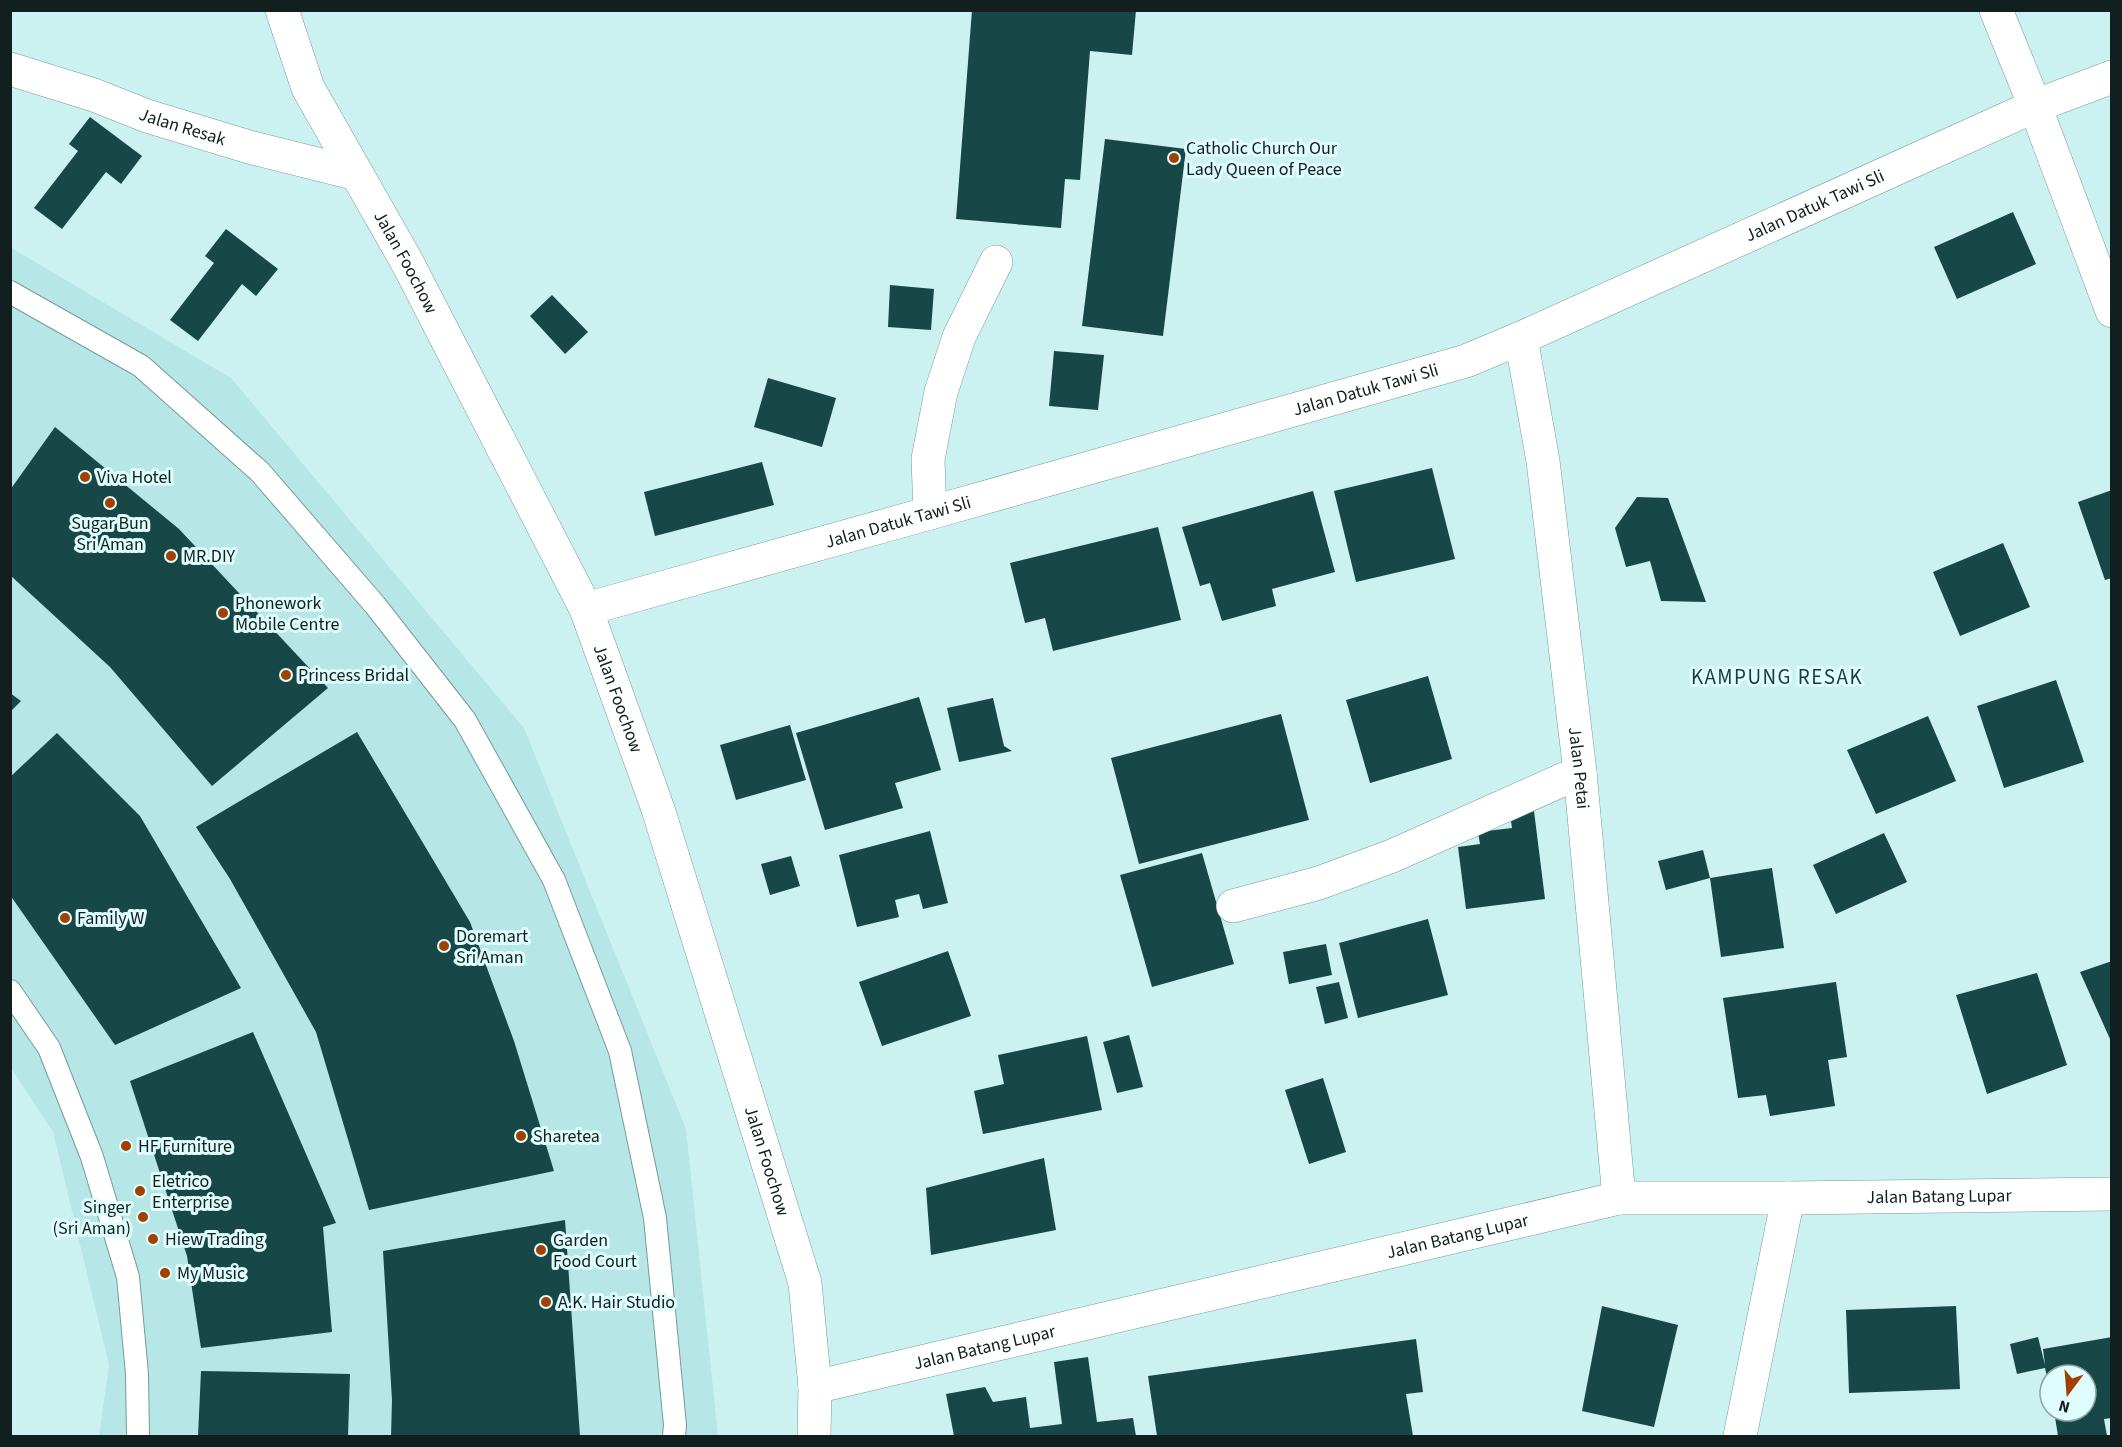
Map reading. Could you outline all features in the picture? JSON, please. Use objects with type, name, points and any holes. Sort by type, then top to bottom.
[{"type":"street","name":"Jalan Foochow","points":[[282,10],[308,88],[406,262],[586,609],[658,809],[805,1283],[815,1387],[814,1437]]},
{"type":"street","points":[[1996,10],[2112,310]]},
{"type":"street","name":"Jalan Resak","points":[[10,69],[94,95],[147,116],[249,147],[357,174]]},
{"type":"street","name":"Jalan Datuk Tawi Sli","points":[[586,609],[1466,361],[2035,106],[2112,77]]},
{"type":"street","points":[[930,513],[928,459],[941,392],[960,337],[996,262]]},
{"type":"street","name":"Jalan Petai","points":[[1521,338],[1543,461],[1580,772],[1619,1198]]},
{"type":"street","points":[[1233,906],[1319,883],[1392,856],[1580,772]]},
{"type":"street","name":"Jalan Batang Lupar","points":[[815,1387],[1619,1198],[2112,1194]]},
{"type":"street","points":[[1740,1437],[1788,1198]]},
{"type":"lane","points":[[10,292],[141,366],[260,472],[375,605],[465,720],[554,880],[620,1051],[655,1218],[675,1425],[674,1437]]},
{"type":"lane","points":[[10,991],[49,1048],[92,1157],[128,1278],[137,1374],[138,1437]]},
{"type":"shaded area","points":[[10,247],[231,378],[524,728],[686,1129],[718,1436],[99,1436],[109,1365],[53,1132],[11,1068]]},
{"type":"building","points":[[972,10],[1136,10],[1132,55],[1090,51],[1080,180],[1065,179],[1061,228],[956,219]]},
{"type":"building","points":[[90,117],[142,156],[121,184],[106,172],[62,229],[34,208],[78,151],[69,144]]},
{"type":"building","points":[[1105,139],[1186,149],[1163,336],[1082,326]]},
{"type":"building","points":[[2013,212],[2036,264],[1957,299],[1934,247]]},
{"type":"building","points":[[226,229],[278,269],[256,296],[242,284],[198,341],[170,320],[214,263],[205,256]]},
{"type":"building","points":[[890,285],[934,289],[931,330],[888,327]]},
{"type":"building","points":[[552,295],[588,332],[565,354],[530,316]]},
{"type":"building","points":[[1054,351],[1104,355],[1098,410],[1049,406]]},
{"type":"building","points":[[768,378],[836,398],[822,447],[754,427]]},
{"type":"building","points":[[55,427],[179,529],[328,688],[212,786],[110,667],[10,575],[10,490]]},
{"type":"building","points":[[762,462],[774,505],[655,536],[644,492]]},
{"type":"building","points":[[1432,468],[1455,559],[1356,582],[1334,491]]},
{"type":"building","points":[[2112,490],[2112,578],[2105,580],[2078,502]]},
{"type":"building","points":[[1313,491],[1335,572],[1272,589],[1276,606],[1222,621],[1210,583],[1200,586],[1182,527]]},
{"type":"building","points":[[1637,497],[1668,498],[1706,602],[1661,601],[1650,561],[1626,567],[1615,528]]},
{"type":"building","points":[[1158,527],[1181,620],[1053,651],[1045,618],[1025,623],[1010,563]]},
{"type":"building","points":[[2003,543],[2030,607],[1960,636],[1933,572]]},
{"type":"building","points":[[1428,676],[1452,759],[1370,783],[1346,700]]},
{"type":"building","points":[[2056,680],[2084,762],[2004,788],[1977,706]]},
{"type":"building","points":[[10,693],[21,701],[10,712]]},
{"type":"building","points":[[919,697],[941,770],[895,783],[903,808],[825,830],[796,733]]},
{"type":"building","points":[[993,698],[1004,746],[1012,751],[959,762],[947,708]]},
{"type":"building","points":[[1281,714],[1309,820],[1139,864],[1111,758]]},
{"type":"building","points":[[1928,716],[1956,781],[1876,814],[1847,750]]},
{"type":"building","points":[[790,725],[806,780],[736,800],[720,745]]},
{"type":"building","points":[[357,732],[470,922],[514,1041],[554,1171],[369,1210],[316,1032],[230,879],[196,827]]},
{"type":"building","points":[[57,733],[140,816],[241,988],[115,1045],[10,895],[10,777]]},
{"type":"building","points":[[1534,811],[1545,899],[1466,909],[1458,847],[1480,844],[1478,832],[1512,828],[1510,814]]},
{"type":"building","points":[[930,831],[948,903],[923,909],[919,894],[895,900],[899,917],[857,927],[839,855]]},
{"type":"building","points":[[1884,833],[1907,882],[1836,914],[1813,865]]},
{"type":"building","points":[[1703,850],[1710,878],[1666,890],[1658,861]]},
{"type":"building","points":[[1202,853],[1234,964],[1152,987],[1120,875]]},
{"type":"building","points":[[791,856],[800,886],[770,895],[761,864]]},
{"type":"building","points":[[1772,868],[1784,948],[1721,957],[1710,878]]},
{"type":"building","points":[[1428,919],[1448,995],[1358,1018],[1339,943]]},
{"type":"building","points":[[1326,944],[1332,975],[1289,984],[1283,952]]},
{"type":"building","points":[[948,951],[971,1016],[882,1046],[859,982]]},
{"type":"building","points":[[2112,961],[2112,1038],[2110,1039],[2080,972]]},
{"type":"building","points":[[2037,973],[2067,1065],[1987,1094],[1956,995]]},
{"type":"building","points":[[1339,982],[1348,1018],[1325,1024],[1316,987]]},
{"type":"building","points":[[1836,982],[1847,1057],[1828,1060],[1835,1106],[1770,1116],[1766,1095],[1738,1098],[1723,998]]},
{"type":"building","points":[[253,1032],[336,1223],[323,1227],[332,1332],[201,1348],[187,1256],[130,1081]]},
{"type":"building","points":[[1129,1035],[1143,1087],[1117,1093],[1103,1042]]},
{"type":"building","points":[[1087,1036],[1102,1110],[983,1134],[974,1091],[1004,1084],[998,1055]]},
{"type":"building","points":[[1323,1078],[1346,1152],[1309,1164],[1285,1090]]},
{"type":"building","points":[[1044,1158],[1056,1230],[931,1255],[926,1188]]},
{"type":"building","points":[[565,1220],[580,1436],[391,1436],[392,1400],[383,1251]]},
{"type":"building","points":[[1602,1306],[1678,1325],[1654,1427],[1582,1411]]},
{"type":"building","points":[[1956,1306],[1960,1389],[1849,1393],[1846,1310]]},
{"type":"building","points":[[2038,1337],[2044,1363],[2038,1363],[2038,1370],[2017,1374],[2010,1344]]},
{"type":"building","points":[[2112,1337],[2112,1418],[2104,1419],[2107,1436],[2058,1436],[2056,1423],[2098,1423],[2098,1363],[2045,1363],[2043,1349]]},
{"type":"building","points":[[1416,1339],[1423,1392],[1406,1394],[1413,1436],[1157,1436],[1148,1376]]},
{"type":"building","points":[[1088,1357],[1097,1422],[1133,1418],[1136,1436],[954,1436],[946,1394],[985,1387],[993,1402],[1026,1397],[1030,1428],[1062,1424],[1054,1362]]},
{"type":"building","points":[[201,1371],[350,1374],[348,1436],[198,1436]]},
{"type":"place","name":"Catholic Church Our Lady Queen of Peace","points":[[1174,158]]},
{"type":"place","name":"Viva Hotel","points":[[85,477]]},
{"type":"place","name":"Sugar Bun Sri Aman","points":[[110,503]]},
{"type":"place","name":"MR.DIY","points":[[171,556]]},
{"type":"place","name":"Phonework Mobile Centre","points":[[223,613]]},
{"type":"place","name":"Princess Bridal","points":[[286,675]]},
{"type":"place","name":"Family W","points":[[65,918]]},
{"type":"place","name":"Doremart Sri Aman","points":[[444,946]]},
{"type":"place","name":"Sharetea","points":[[521,1136]]},
{"type":"place","name":"HF Furniture","points":[[126,1146]]},
{"type":"place","name":"Eletrico Enterprise","points":[[140,1191]]},
{"type":"place","name":"Singer (Sri Aman)","points":[[143,1217]]},
{"type":"place","name":"Hiew Trading","points":[[153,1239]]},
{"type":"place","name":"Garden Food Court","points":[[541,1250]]},
{"type":"place","name":"My Music","points":[[165,1273]]},
{"type":"place","name":"A.K. Hair Studio","points":[[546,1302]]},
{"type":"district","name":"KAMPUNG RESAK","points":[[1777,677]]}]
